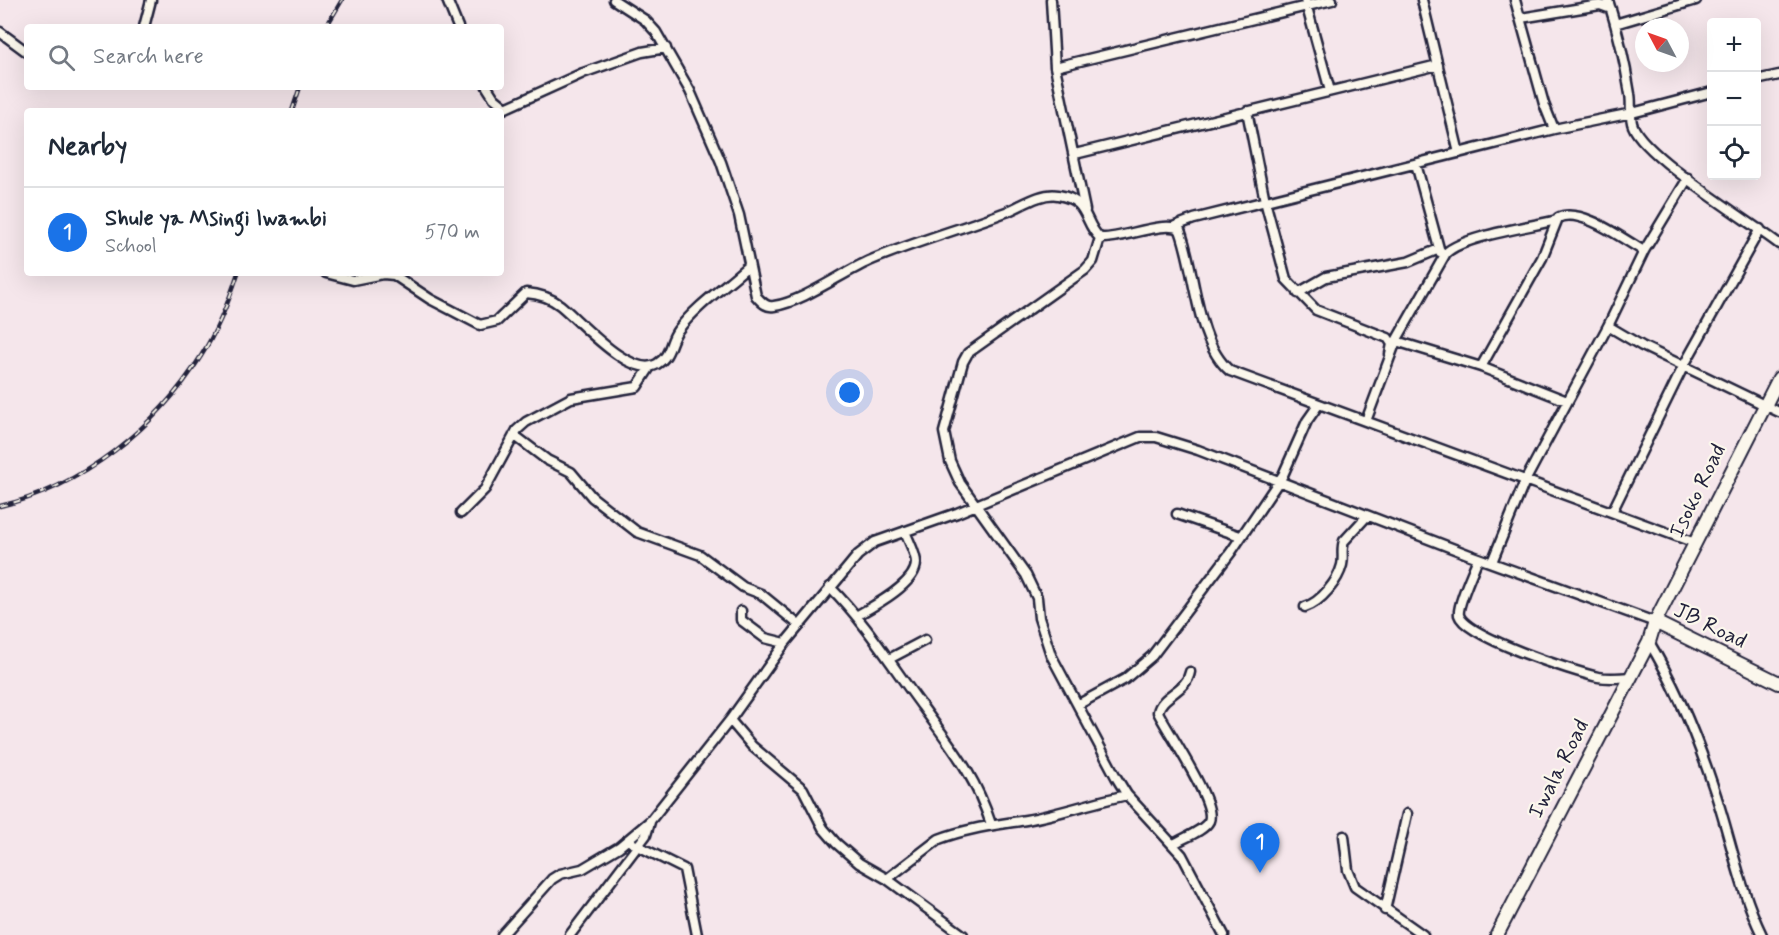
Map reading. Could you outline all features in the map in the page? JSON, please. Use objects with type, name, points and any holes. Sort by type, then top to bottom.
[{"type":"street","points":[[145,24],[151,0]]},
{"type":"street","points":[[447,0],[457,24]]},
{"type":"street","points":[[614,0],[645,20],[666,48],[690,91],[721,162],[739,215],[756,296],[764,304],[772,307],[787,302],[866,262],[1040,197],[1051,194],[1064,196],[1085,210]]},
{"type":"street","points":[[1051,0],[1055,67],[1085,210],[1095,234],[1100,238],[1175,226],[1265,201],[1707,93]]},
{"type":"street","points":[[1055,67],[1306,3],[1332,0]]},
{"type":"street","points":[[1422,0],[1459,153]]},
{"type":"street","points":[[1515,0],[1538,83],[1554,129]]},
{"type":"street","points":[[1608,0],[1615,24],[1632,123],[1644,142],[1688,178],[1779,244]]},
{"type":"street","points":[[1615,24],[1695,0]]},
{"type":"street","points":[[1306,3],[1330,91]]},
{"type":"street","points":[[1521,18],[1600,5],[1611,9]]},
{"type":"street","points":[[0,32],[24,50]]},
{"type":"street","points":[[504,108],[603,66],[650,49],[666,48]]},
{"type":"street","points":[[1075,154],[1438,65]]},
{"type":"street","points":[[1761,79],[1779,75]]},
{"type":"street","points":[[489,90],[501,108]]},
{"type":"street","points":[[1246,111],[1265,201],[1284,274],[1298,293],[1316,310],[1384,336],[1391,342],[1390,354]]},
{"type":"street","points":[[1366,422],[1390,354],[1441,254],[1416,164]]},
{"type":"street","points":[[1492,562],[1525,481],[1608,326],[1644,251],[1688,178]]},
{"type":"street","points":[[1298,293],[1326,277],[1441,254],[1455,246],[1477,239],[1557,220],[1566,215],[1579,215],[1644,251]]},
{"type":"street","points":[[1481,367],[1542,258],[1557,220]]},
{"type":"street","points":[[1175,226],[1180,230],[1184,243],[1204,324],[1214,353],[1222,364],[1246,379],[1695,543]]},
{"type":"street","points":[[1612,512],[1683,367],[1760,229]]},
{"type":"street","points":[[1100,238],[1093,261],[1085,270],[975,347],[963,362],[944,436],[957,478],[977,503],[1026,575],[1037,598],[1039,618],[1051,656],[1127,795],[1174,844],[1193,873],[1224,935]]},
{"type":"street","points":[[461,513],[485,489],[514,435],[526,422],[564,400],[638,387],[650,367],[665,358],[673,338],[693,315],[748,265]]},
{"type":"street","points":[[338,276],[353,280],[373,276]]},
{"type":"street","points":[[396,276],[430,299],[480,325],[497,321],[526,293],[542,296],[561,306],[618,354],[640,366],[650,367]]},
{"type":"street","points":[[1608,326],[1683,367],[1779,412]]},
{"type":"street","points":[[1396,341],[1481,367],[1567,401]]},
{"type":"street","name":"Isoko Road","points":[[1655,622],[1779,378]]},
{"type":"street","points":[[1079,704],[1125,679],[1152,656],[1278,482],[1288,466],[1307,421],[1318,404]]},
{"type":"street","points":[[514,435],[547,460],[571,472],[592,497],[637,532],[700,555],[742,587],[761,594],[799,626]]},
{"type":"street","points":[[502,935],[552,879],[560,874],[582,869],[646,835],[650,821],[730,720],[785,643],[858,555],[875,542],[1146,436],[1198,450],[1367,516],[1655,622]]},
{"type":"street","points":[[1177,514],[1240,536]]},
{"type":"street","points":[[1305,607],[1317,601],[1333,582],[1342,564],[1344,541],[1367,516]]},
{"type":"street","points":[[856,616],[898,590],[913,573],[916,562],[905,531]]},
{"type":"street","points":[[1479,558],[1459,610],[1462,621],[1490,640],[1513,649],[1600,678],[1630,677]]},
{"type":"street","points":[[830,587],[889,659],[970,773],[991,824]]},
{"type":"street","points":[[741,611],[741,620],[758,634],[785,643]]},
{"type":"street","name":"Iwala Road","points":[[1497,935],[1649,642],[1655,622]]},
{"type":"street","name":"JB Road","points":[[1655,622],[1779,683]]},
{"type":"street","points":[[889,659],[926,640]]},
{"type":"street","points":[[1649,642],[1670,676],[1694,732],[1746,894],[1762,935]]},
{"type":"street","points":[[1174,844],[1205,825],[1210,816],[1198,783],[1158,712],[1159,706],[1186,683],[1190,672]]},
{"type":"street","points":[[730,720],[752,746],[803,789],[823,828],[836,843],[859,863],[887,879],[963,935]]},
{"type":"street","points":[[887,879],[939,839],[991,824],[1026,820],[1127,795]]},
{"type":"street","points":[[1385,910],[1407,814]]},
{"type":"street","points":[[1344,836],[1350,880],[1355,887],[1423,935]]},
{"type":"street","points":[[570,935],[632,843]]},
{"type":"street","points":[[632,843],[684,869],[697,935]]},
{"type":"railway","points":[[328,24],[342,0]]},
{"type":"railway","points":[[293,108],[299,90]]},
{"type":"railway","points":[[0,506],[60,485],[88,469],[140,429],[163,406],[201,356],[222,316],[237,276]]},
{"type":"place","name":"Shule ya Msingi Iwambi","points":[[1260,873]]}]
